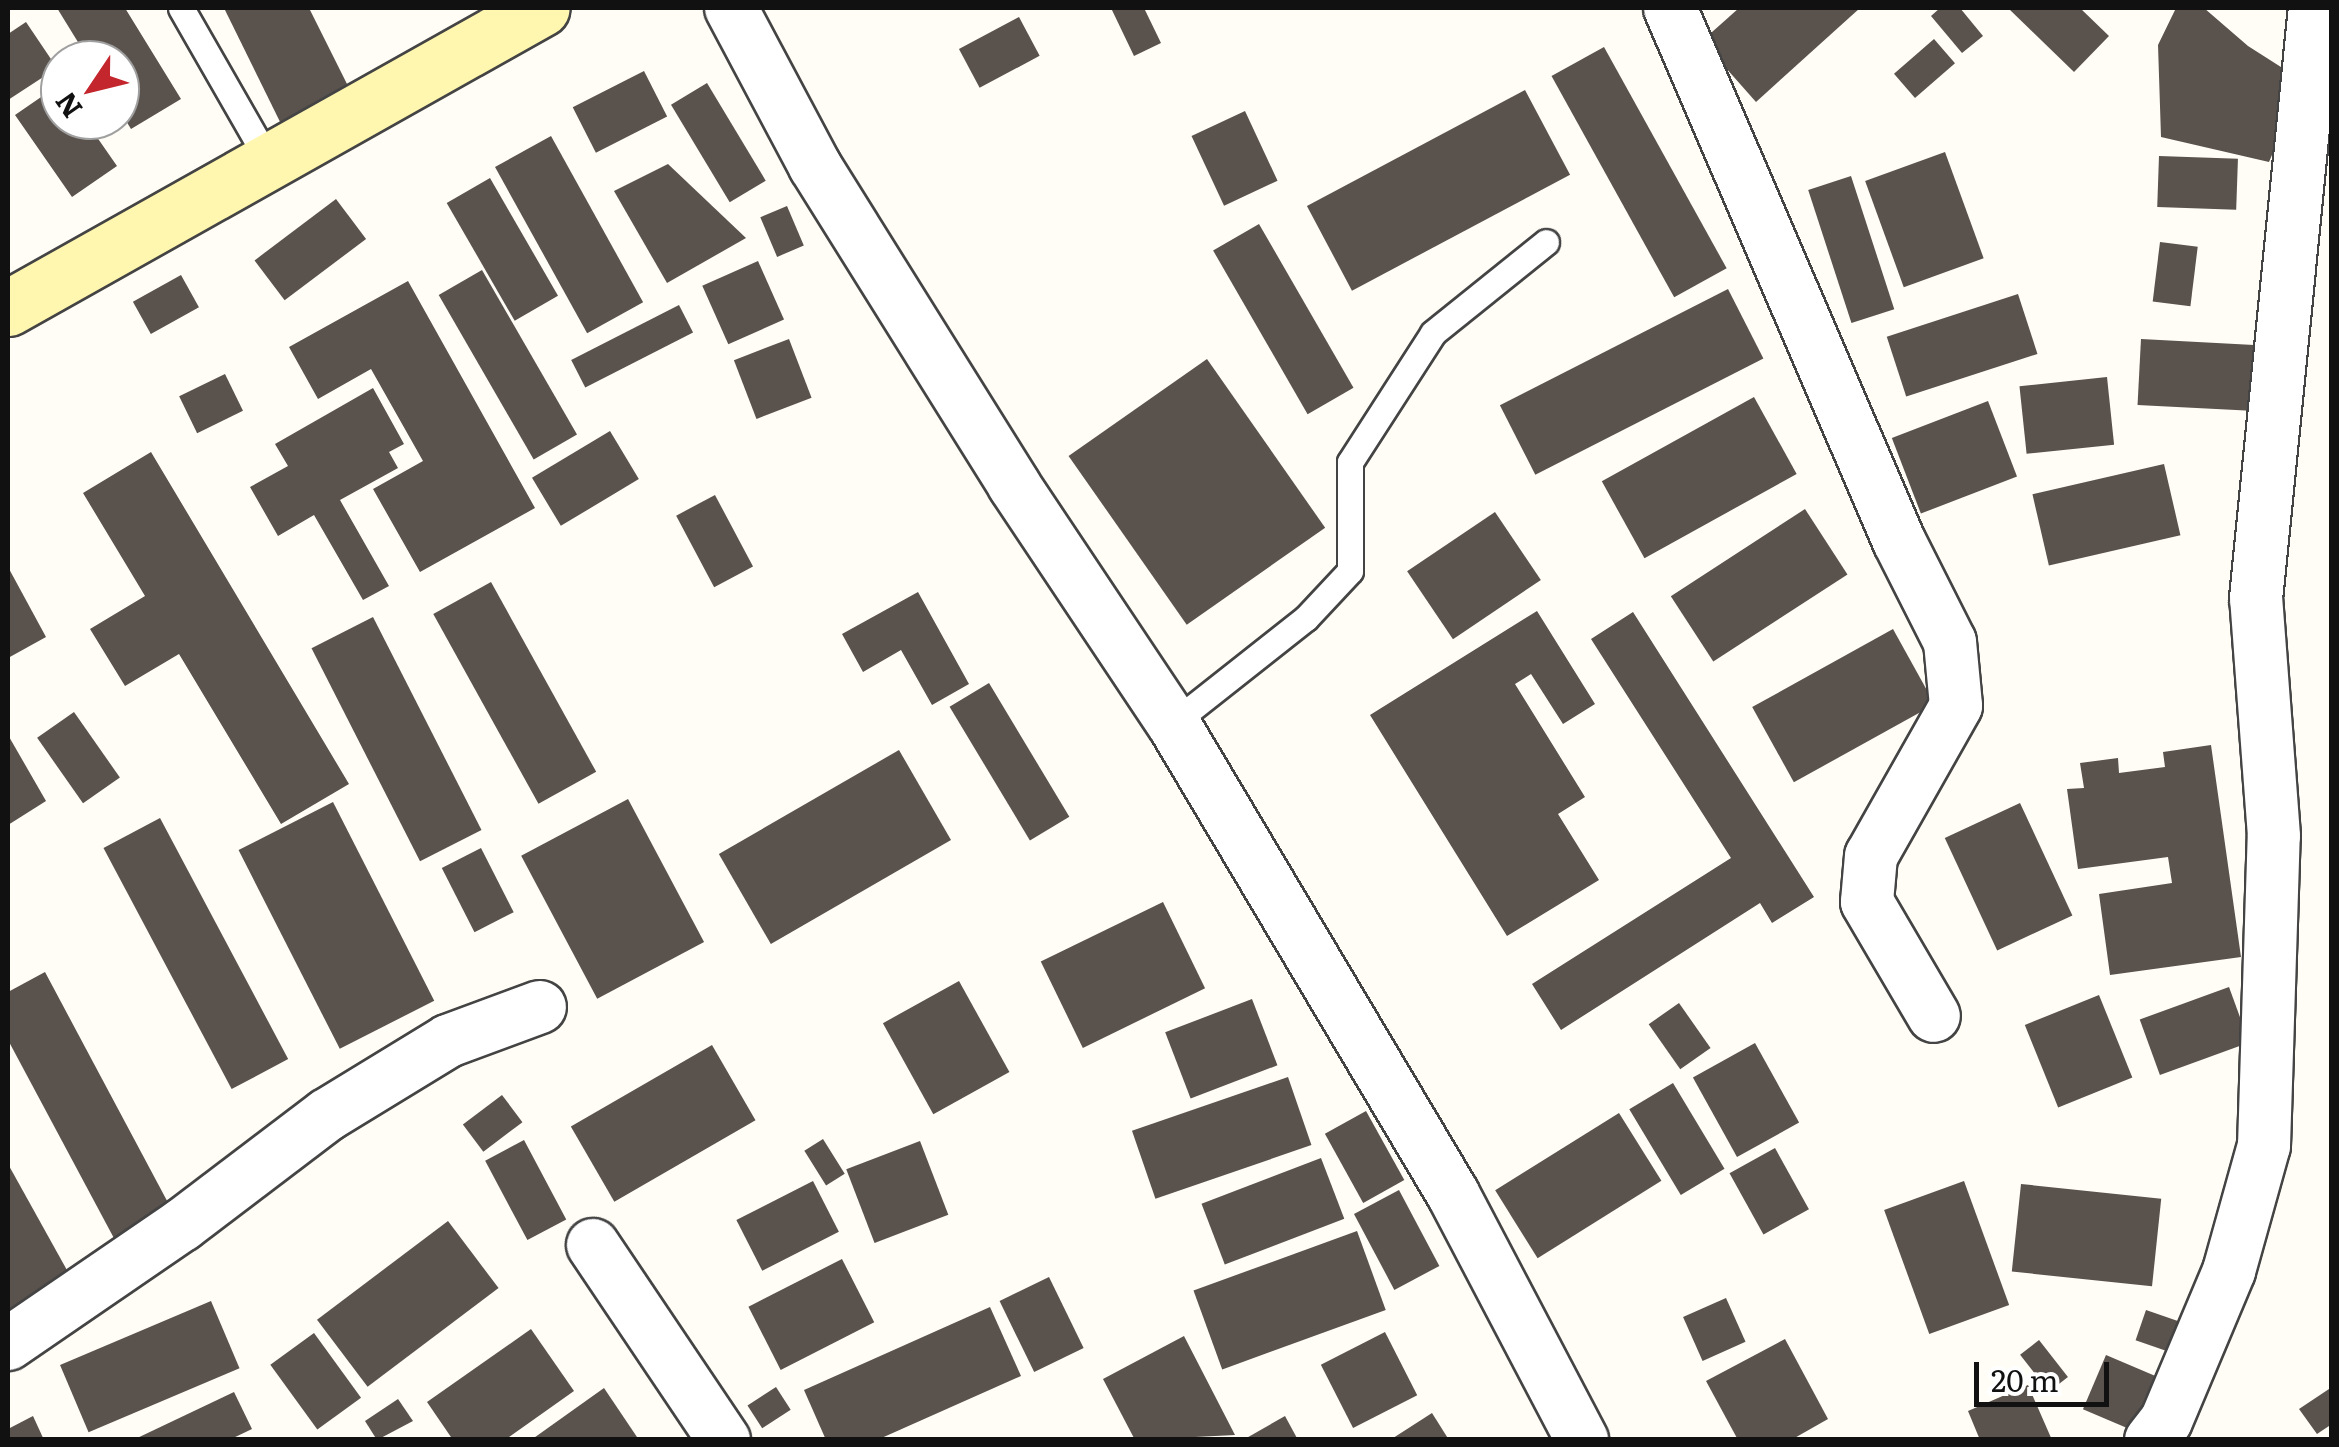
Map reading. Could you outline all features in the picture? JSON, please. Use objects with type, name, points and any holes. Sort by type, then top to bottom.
[{"type":"street","points":[[8,308],[542,8]]},
{"type":"street","points":[[731,8],[815,166],[1014,485],[1174,723],[1454,1194],[1582,1440]]},
{"type":"street","points":[[1670,8],[1899,541],[1950,642],[1956,706],[1871,856],[1867,902],[1934,1016]]},
{"type":"street","points":[[2151,1440],[2166,1421],[2230,1271],[2264,1146],[2274,836],[2256,599],[2315,8]]},
{"type":"street","points":[[8,1344],[182,1225],[327,1114],[448,1041],[540,1007]]},
{"type":"street","points":[[593,1245],[724,1440]]},
{"type":"lane","points":[[181,8],[268,160]]},
{"type":"lane","points":[[1174,723],[1306,618],[1350,571],[1350,462],[1434,333],[1546,242]]},
{"type":"building","points":[[57,8],[125,8],[181,99],[140,124],[140,40],[77,40]]},
{"type":"building","points":[[224,8],[309,8],[355,100],[286,134]]},
{"type":"building","points":[[1111,8],[1144,8],[1161,43],[1134,56]]},
{"type":"building","points":[[1739,8],[1860,8],[1756,102],[1702,41]]},
{"type":"building","points":[[1940,8],[1960,8],[1983,36],[1962,53],[1931,16]]},
{"type":"building","points":[[2008,8],[2080,8],[2109,36],[2074,72]]},
{"type":"building","points":[[2176,8],[2204,8],[2248,46],[2303,81],[2269,162],[2161,137],[2158,45]]},
{"type":"building","points":[[1019,17],[1040,56],[980,88],[959,49]]},
{"type":"building","points":[[26,22],[40,43],[40,79],[8,100],[8,34]]},
{"type":"building","points":[[1934,39],[1955,63],[1915,98],[1894,74]]},
{"type":"building","points":[[1604,47],[1727,268],[1674,297],[1552,76]]},
{"type":"building","points":[[644,71],[667,116],[596,153],[573,107]]},
{"type":"building","points":[[707,83],[766,181],[730,202],[671,105]]},
{"type":"building","points":[[1525,90],[1570,175],[1352,291],[1307,206]]},
{"type":"building","points":[[40,98],[40,140],[99,140],[117,166],[72,197],[15,115]]},
{"type":"building","points":[[1245,111],[1278,181],[1224,206],[1192,136]]},
{"type":"building","points":[[551,136],[643,302],[587,333],[495,167]]},
{"type":"building","points":[[1945,152],[1984,258],[1904,287],[1865,181]]},
{"type":"building","points":[[2159,156],[2238,159],[2236,210],[2157,207]]},
{"type":"building","points":[[668,164],[746,238],[667,283],[614,191]]},
{"type":"building","points":[[1851,176],[1894,309],[1851,323],[1808,190]]},
{"type":"building","points":[[490,178],[558,296],[515,321],[447,203]]},
{"type":"building","points":[[336,199],[366,239],[285,300],[255,260]]},
{"type":"building","points":[[787,206],[804,246],[777,257],[760,217]]},
{"type":"building","points":[[1259,224],[1354,388],[1308,414],[1213,250]]},
{"type":"building","points":[[2160,242],[2198,247],[2190,306],[2153,302]]},
{"type":"building","points":[[758,261],[784,319],[728,344],[702,286]]},
{"type":"building","points":[[482,270],[577,435],[534,460],[439,295]]},
{"type":"building","points":[[181,275],[199,307],[151,334],[133,302]]},
{"type":"building","points":[[408,281],[535,508],[420,572],[373,489],[423,461],[371,369],[318,399],[289,347]]},
{"type":"building","points":[[1728,289],[1763,358],[1535,475],[1500,405]]},
{"type":"building","points":[[2018,294],[2037,354],[1906,397],[1887,337]]},
{"type":"building","points":[[679,305],[693,333],[585,388],[571,360]]},
{"type":"building","points":[[789,339],[812,398],[756,419],[734,360]]},
{"type":"building","points":[[2141,339],[2259,345],[2255,411],[2138,405]]},
{"type":"building","points":[[1207,359],[1325,528],[1187,625],[1069,456]]},
{"type":"building","points":[[225,374],[243,411],[197,433],[179,396]]},
{"type":"building","points":[[2107,377],[2114,445],[2027,454],[2019,386]]},
{"type":"building","points":[[373,388],[404,444],[389,452],[398,468],[340,500],[389,586],[363,600],[314,515],[278,536],[250,487],[288,466],[275,444]]},
{"type":"building","points":[[1754,397],[1797,474],[1644,558],[1602,481]]},
{"type":"building","points":[[1988,401],[2017,477],[1921,514],[1892,438]]},
{"type":"building","points":[[610,431],[639,479],[561,526],[532,478]]},
{"type":"building","points":[[151,452],[349,784],[281,824],[179,654],[125,686],[90,629],[145,596],[83,493]]},
{"type":"building","points":[[2164,464],[2180,535],[2049,565],[2032,494]]},
{"type":"building","points":[[715,495],[753,567],[714,587],[676,516]]},
{"type":"building","points":[[1805,509],[1847,574],[1713,662],[1671,596]]},
{"type":"building","points":[[1495,512],[1541,580],[1453,639],[1407,571]]},
{"type":"building","points":[[8,567],[46,637],[8,658]]},
{"type":"building","points":[[491,582],[596,772],[538,804],[433,614]]},
{"type":"building","points":[[918,592],[969,684],[932,705],[901,650],[863,672],[842,634]]},
{"type":"building","points":[[1537,611],[1595,704],[1563,724],[1531,674],[1515,684],[1585,797],[1558,814],[1599,880],[1507,936],[1370,715]]},
{"type":"building","points":[[1633,612],[1814,897],[1772,923],[1760,903],[1561,1030],[1532,984],[1731,858],[1591,639]]},
{"type":"building","points":[[373,617],[482,830],[420,861],[312,648]]},
{"type":"building","points":[[1893,629],[1935,704],[1794,782],[1752,707]]},
{"type":"building","points":[[989,683],[1069,817],[1030,840],[950,707]]},
{"type":"building","points":[[74,712],[120,778],[83,803],[37,738]]},
{"type":"building","points":[[8,735],[46,801],[8,825]]},
{"type":"building","points":[[2211,745],[2241,957],[2110,975],[2099,894],[2172,883],[2168,857],[2078,869],[2067,789],[2084,788],[2080,763],[2118,758],[2119,773],[2165,767],[2163,752]]},
{"type":"building","points":[[899,750],[951,840],[771,944],[719,854]]},
{"type":"building","points":[[628,799],[704,942],[597,999],[521,856]]},
{"type":"building","points":[[333,802],[434,1001],[340,1049],[239,850]]},
{"type":"building","points":[[2020,803],[2072,915],[1997,950],[1945,838]]},
{"type":"building","points":[[160,818],[288,1059],[232,1089],[103,848]]},
{"type":"building","points":[[481,848],[514,912],[474,932],[442,868]]},
{"type":"building","points":[[1163,902],[1205,988],[1083,1048],[1041,962]]},
{"type":"building","points":[[45,972],[173,1212],[116,1242],[8,1040],[8,992]]},
{"type":"building","points":[[959,981],[1009,1072],[933,1114],[883,1023]]},
{"type":"building","points":[[2229,987],[2249,1042],[2160,1075],[2140,1019]]},
{"type":"building","points":[[2099,995],[2132,1078],[2058,1107],[2025,1025]]},
{"type":"building","points":[[1252,999],[1277,1065],[1191,1099],[1165,1032]]},
{"type":"building","points":[[1679,1003],[1711,1048],[1680,1069],[1649,1024]]},
{"type":"building","points":[[1755,1043],[1799,1123],[1737,1157],[1693,1077]]},
{"type":"building","points":[[712,1045],[756,1120],[614,1202],[571,1126]]},
{"type":"building","points":[[1288,1077],[1311,1145],[1155,1199],[1132,1131]]},
{"type":"building","points":[[1673,1083],[1725,1169],[1681,1195],[1629,1109]]},
{"type":"building","points":[[502,1095],[522,1122],[483,1152],[463,1124]]},
{"type":"building","points":[[1366,1111],[1404,1180],[1363,1203],[1325,1134]]},
{"type":"building","points":[[1619,1113],[1661,1181],[1538,1258],[1495,1190]]},
{"type":"building","points":[[823,1139],[845,1174],[826,1185],[804,1151]]},
{"type":"building","points":[[524,1140],[566,1219],[527,1240],[485,1161]]},
{"type":"building","points":[[920,1141],[948,1215],[875,1243],[846,1169]]},
{"type":"building","points":[[1775,1148],[1809,1209],[1763,1234],[1730,1173]]},
{"type":"building","points":[[1321,1158],[1344,1219],[1225,1265],[1202,1204]]},
{"type":"building","points":[[8,1164],[73,1281],[8,1317]]},
{"type":"building","points":[[813,1181],[839,1232],[762,1271],[736,1220]]},
{"type":"building","points":[[1964,1181],[2009,1305],[1929,1334],[1884,1210]]},
{"type":"building","points":[[2021,1184],[2161,1199],[2152,1286],[2012,1272]]},
{"type":"building","points":[[1399,1190],[1439,1266],[1394,1290],[1354,1214]]},
{"type":"building","points":[[448,1221],[499,1288],[368,1387],[317,1320]]},
{"type":"building","points":[[1357,1231],[1386,1310],[1222,1369],[1193,1291]]},
{"type":"building","points":[[842,1259],[874,1322],[781,1370],[748,1307]]},
{"type":"building","points":[[1049,1277],[1084,1348],[1034,1372],[1000,1301]]},
{"type":"building","points":[[1726,1298],[1746,1342],[1703,1361],[1683,1317]]},
{"type":"building","points":[[211,1301],[240,1368],[89,1432],[60,1365]]},
{"type":"building","points":[[990,1307],[1021,1376],[877,1440],[826,1440],[804,1390]]},
{"type":"building","points":[[2146,1310],[2183,1323],[2172,1353],[2136,1340]]},
{"type":"building","points":[[531,1329],[574,1391],[505,1440],[453,1440],[427,1402]]},
{"type":"building","points":[[1385,1332],[1417,1395],[1353,1428],[1321,1365]]},
{"type":"building","points":[[314,1333],[361,1398],[317,1429],[270,1365]]},
{"type":"building","points":[[1184,1336],[1235,1435],[1135,1440],[1103,1379]]},
{"type":"building","points":[[1785,1339],[1828,1419],[1791,1440],[1738,1440],[1706,1381]]},
{"type":"building","points":[[2039,1340],[2068,1377],[2049,1392],[2020,1355]]},
{"type":"building","points":[[2106,1355],[2155,1376],[2132,1430],[2083,1409]]},
{"type":"building","points":[[2028,1385],[2052,1440],[1980,1440],[1968,1411]]},
{"type":"building","points":[[776,1387],[791,1410],[762,1428],[747,1406]]},
{"type":"building","points":[[2332,1387],[2332,1424],[2317,1434],[2299,1409]]},
{"type":"building","points":[[604,1388],[639,1440],[531,1440]]},
{"type":"building","points":[[234,1392],[252,1429],[229,1440],[133,1440]]},
{"type":"building","points":[[398,1399],[413,1421],[377,1440],[365,1421]]},
{"type":"building","points":[[1432,1413],[1449,1440],[1390,1440]]},
{"type":"building","points":[[33,1416],[44,1440],[8,1440],[8,1429]]},
{"type":"building","points":[[1285,1416],[1298,1440],[1243,1440]]}]
